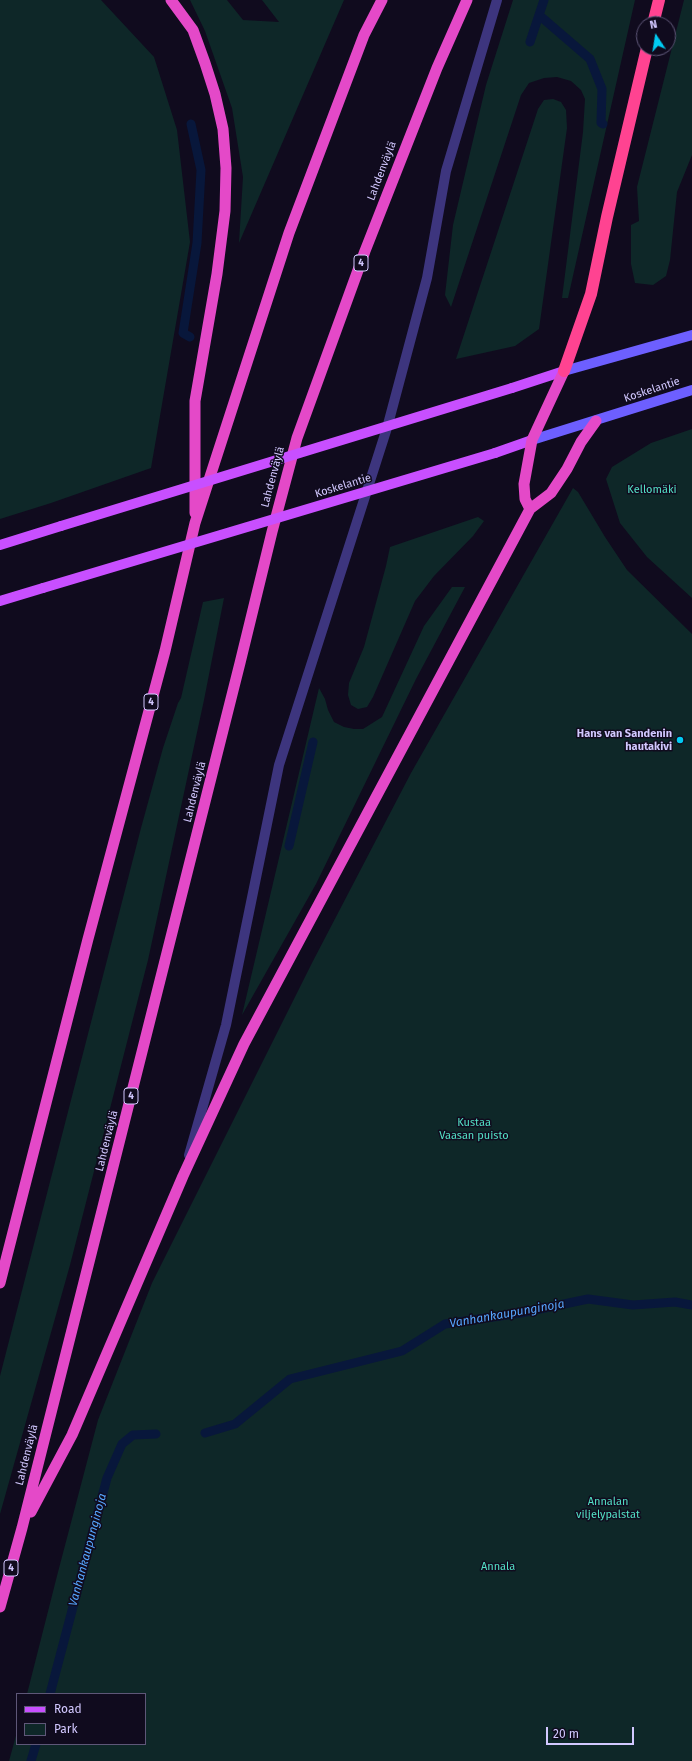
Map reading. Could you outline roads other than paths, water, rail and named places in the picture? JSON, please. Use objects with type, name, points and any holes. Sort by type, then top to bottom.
[{"type":"highway","points":[[171,0],[193,30],[205,63],[215,94],[222,129],[226,168],[224,219],[196,401],[195,523]]},
{"type":"highway","name":"4","points":[[0,1283],[92,924],[165,651],[195,523],[288,233],[364,35],[382,0]]},
{"type":"highway","name":"Lahdenväylä","points":[[0,1607],[22,1528],[272,532],[297,438],[368,243],[437,68],[467,0]]},
{"type":"highway","points":[[655,16],[659,0]]},
{"type":"highway","points":[[530,510],[525,499],[524,484],[532,440],[564,371],[591,294],[607,216],[645,56]]},
{"type":"highway","points":[[22,1528],[72,1434],[183,1176],[244,1044],[530,510],[551,493],[567,469],[581,442],[596,421]]},
{"type":"main road","points":[[0,545],[564,371],[692,335]]},
{"type":"main road","name":"Koskelantie","points":[[0,601],[495,453],[692,390]]},
{"type":"lane","points":[[183,1176],[226,1025],[279,766],[387,428],[427,278],[446,171],[497,0]]},
{"type":"waterway","points":[[530,42],[544,0]]},
{"type":"waterway","points":[[539,15],[590,59],[602,89],[601,123],[603,124]]},
{"type":"waterway","points":[[190,337],[183,333],[197,243],[201,170],[191,124]]},
{"type":"waterway","points":[[289,846],[313,742]]},
{"type":"waterway","name":"Vanhankaupunginoja","points":[[205,1433],[235,1424],[290,1379],[402,1351],[445,1324],[521,1313],[588,1299],[633,1305],[675,1302],[692,1305]]},
{"type":"waterway","name":"Vanhankaupunginoja","points":[[50,1693],[107,1478],[122,1444],[133,1435],[156,1434]]},
{"type":"waterway","name":"Vanhankaupunginoja","points":[[31,1761],[36,1745]]},
{"type":"place","name":"Hans van Sandenin hautakivi","points":[[680,740]]},
{"type":"park label","name":"Kellomäki","points":[[652,490]]},
{"type":"park label","name":"Kustaa Vaasan puisto","points":[[474,1129]]},
{"type":"park label","name":"Annalan viljelypalstat","points":[[608,1508]]},
{"type":"park label","name":"Annala","points":[[498,1567]]}]
